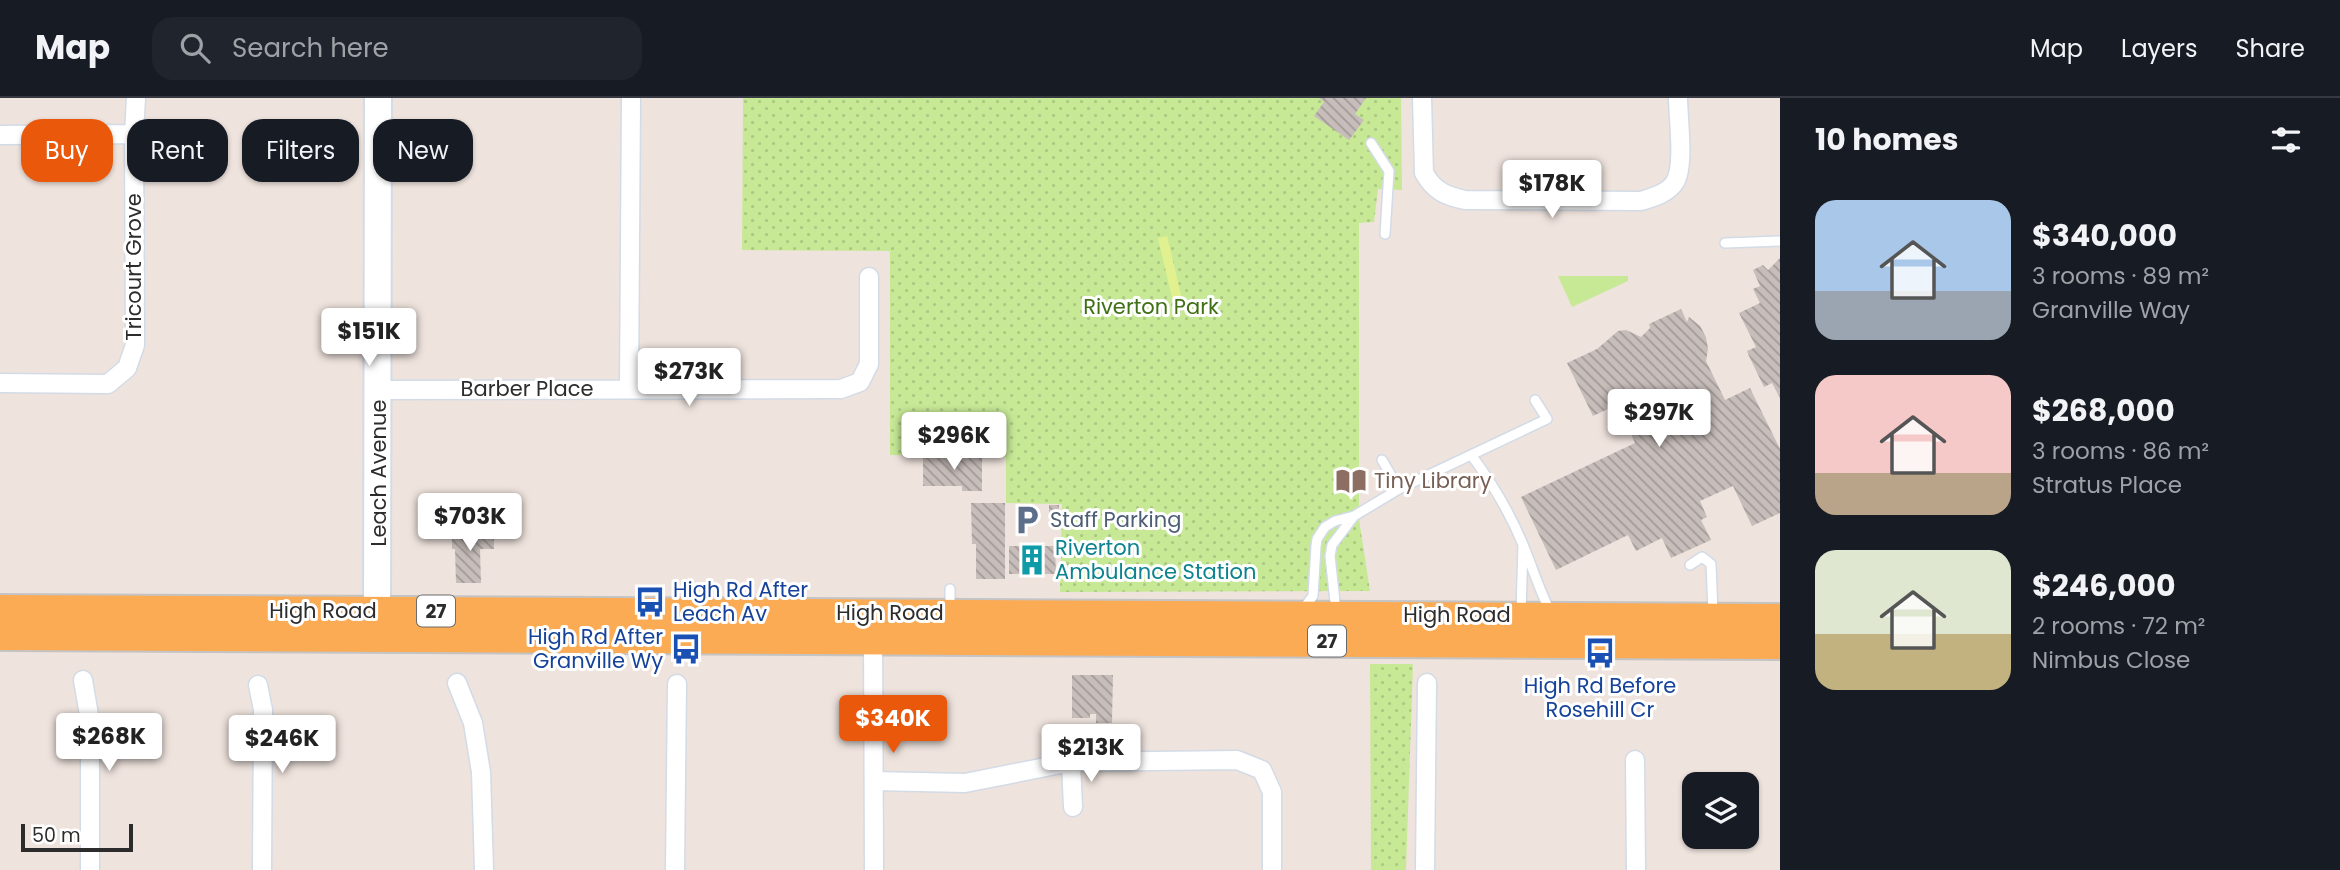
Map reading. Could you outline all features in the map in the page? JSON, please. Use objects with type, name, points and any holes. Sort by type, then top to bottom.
[{"type":"main road","name":"High Road","points":[[0,609],[384,625]]},
{"type":"main road","name":"High Road","points":[[0,636],[384,625],[873,626],[950,614],[1312,626],[1655,643],[1780,645]]},
{"type":"main road","name":"High Road","points":[[1312,626],[1713,616],[1780,618]]},
{"type":"street","name":"Tricourt Grove","points":[[135,119],[136,98]]},
{"type":"street","name":"Leach Avenue","points":[[378,98],[386,390]]},
{"type":"street","name":"Leach Avenue","points":[[384,625],[393,98]]},
{"type":"street","points":[[629,389],[631,98]]},
{"type":"street","points":[[1422,98],[1424,173],[1439,192],[1465,200],[1614,201],[1641,201],[1658,196],[1676,181],[1679,166],[1678,98]]},
{"type":"street","points":[[0,135],[127,134]]},
{"type":"street","name":"Tricourt Grove","points":[[0,383],[108,384],[127,368],[135,345],[134,182]]},
{"type":"street","name":"Barber Place","points":[[386,390],[841,389],[860,382],[869,364],[869,276]]},
{"type":"street","points":[[873,626],[874,870]]},
{"type":"street","points":[[83,680],[90,721],[90,870]]},
{"type":"street","points":[[457,683],[473,723],[481,772],[484,870]]},
{"type":"street","points":[[1425,870],[1427,683]]},
{"type":"street","points":[[674,870],[677,684]]},
{"type":"street","points":[[258,685],[263,710],[262,870]]},
{"type":"street","points":[[874,781],[965,783],[1071,762],[1237,760],[1262,770],[1272,792],[1272,870]]},
{"type":"street","points":[[1635,760],[1636,870]]},
{"type":"street","points":[[1071,762],[1073,807]]},
{"type":"lane","points":[[1371,144],[1388,171],[1385,234]]},
{"type":"lane","points":[[1725,243],[1780,241]]},
{"type":"lane","points":[[1312,626],[1317,539],[1325,527],[1354,516],[1399,489],[1547,419],[1535,400]]},
{"type":"lane","points":[[1472,456],[1488,478],[1523,544],[1543,597],[1540,619]]},
{"type":"lane","points":[[1382,460],[1399,489]]},
{"type":"lane","points":[[1312,626],[1332,545],[1354,516]]},
{"type":"lane","points":[[1523,544],[1540,619]]},
{"type":"lane","points":[[1690,565],[1702,557],[1710,564],[1713,616]]},
{"type":"lane","points":[[1587,633],[1655,643]]},
{"type":"green space","name":"Riverton Park","points":[[743,98],[1401,98],[1402,190],[1378,189],[1374,222],[1359,223],[1359,519],[1370,591],[1060,592],[1062,504],[1006,503],[1006,457],[890,455],[890,251],[742,250]]},
{"type":"green space","points":[[1167,236],[1182,299],[1173,302],[1158,238]]},
{"type":"green space","points":[[1558,276],[1628,276],[1628,281],[1572,307]]},
{"type":"green space","points":[[1370,664],[1413,664],[1406,870],[1371,870]]},
{"type":"building","points":[[1319,98],[1366,98],[1355,114],[1364,120],[1349,140],[1314,116],[1324,102]]},
{"type":"building","points":[[1780,258],[1780,398],[1772,383],[1764,387],[1749,356],[1747,351],[1756,347],[1739,313],[1760,303],[1753,289],[1760,286],[1753,270],[1763,265],[1768,270]]},
{"type":"building","points":[[1681,309],[1687,322],[1689,317],[1700,326],[1706,337],[1706,361],[1725,400],[1750,388],[1780,449],[1780,513],[1752,526],[1733,486],[1700,501],[1707,517],[1701,520],[1711,540],[1671,558],[1662,538],[1636,551],[1628,535],[1556,570],[1521,497],[1635,443],[1627,425],[1620,428],[1610,408],[1593,416],[1567,363],[1597,349],[1618,331],[1626,330],[1641,337],[1650,328],[1649,324]]},
{"type":"building","points":[[946,430],[985,430],[985,453],[946,453]]},
{"type":"building","points":[[982,456],[982,491],[962,491],[962,486],[923,486],[923,457]]},
{"type":"building","points":[[971,503],[1005,503],[1005,579],[976,579],[976,544],[972,544]]},
{"type":"building","points":[[1049,505],[1059,505],[1059,523],[1049,523]]},
{"type":"building","points":[[452,529],[494,529],[494,549],[480,549],[481,583],[456,583]]},
{"type":"building","name":"Riverton Ambulance Station","points":[[1009,546],[1055,546],[1056,574],[1009,574]]},
{"type":"building","points":[[1072,675],[1113,675],[1112,723],[1096,723],[1096,714],[1090,714],[1090,718],[1072,718]]},
{"type":"place","name":"Tiny Library","points":[[1351,481]]},
{"type":"place","name":"Staff Parking","points":[[1027,520]]},
{"type":"place","name":"Riverton Ambulance Station","points":[[1032,560]]},
{"type":"place","name":"High Rd After Leach Av","points":[[650,602]]},
{"type":"place","name":"High Rd After Granville Wy","points":[[686,649]]},
{"type":"place","name":"High Rd Before Rosehill Cr","points":[[1600,653]]}]
